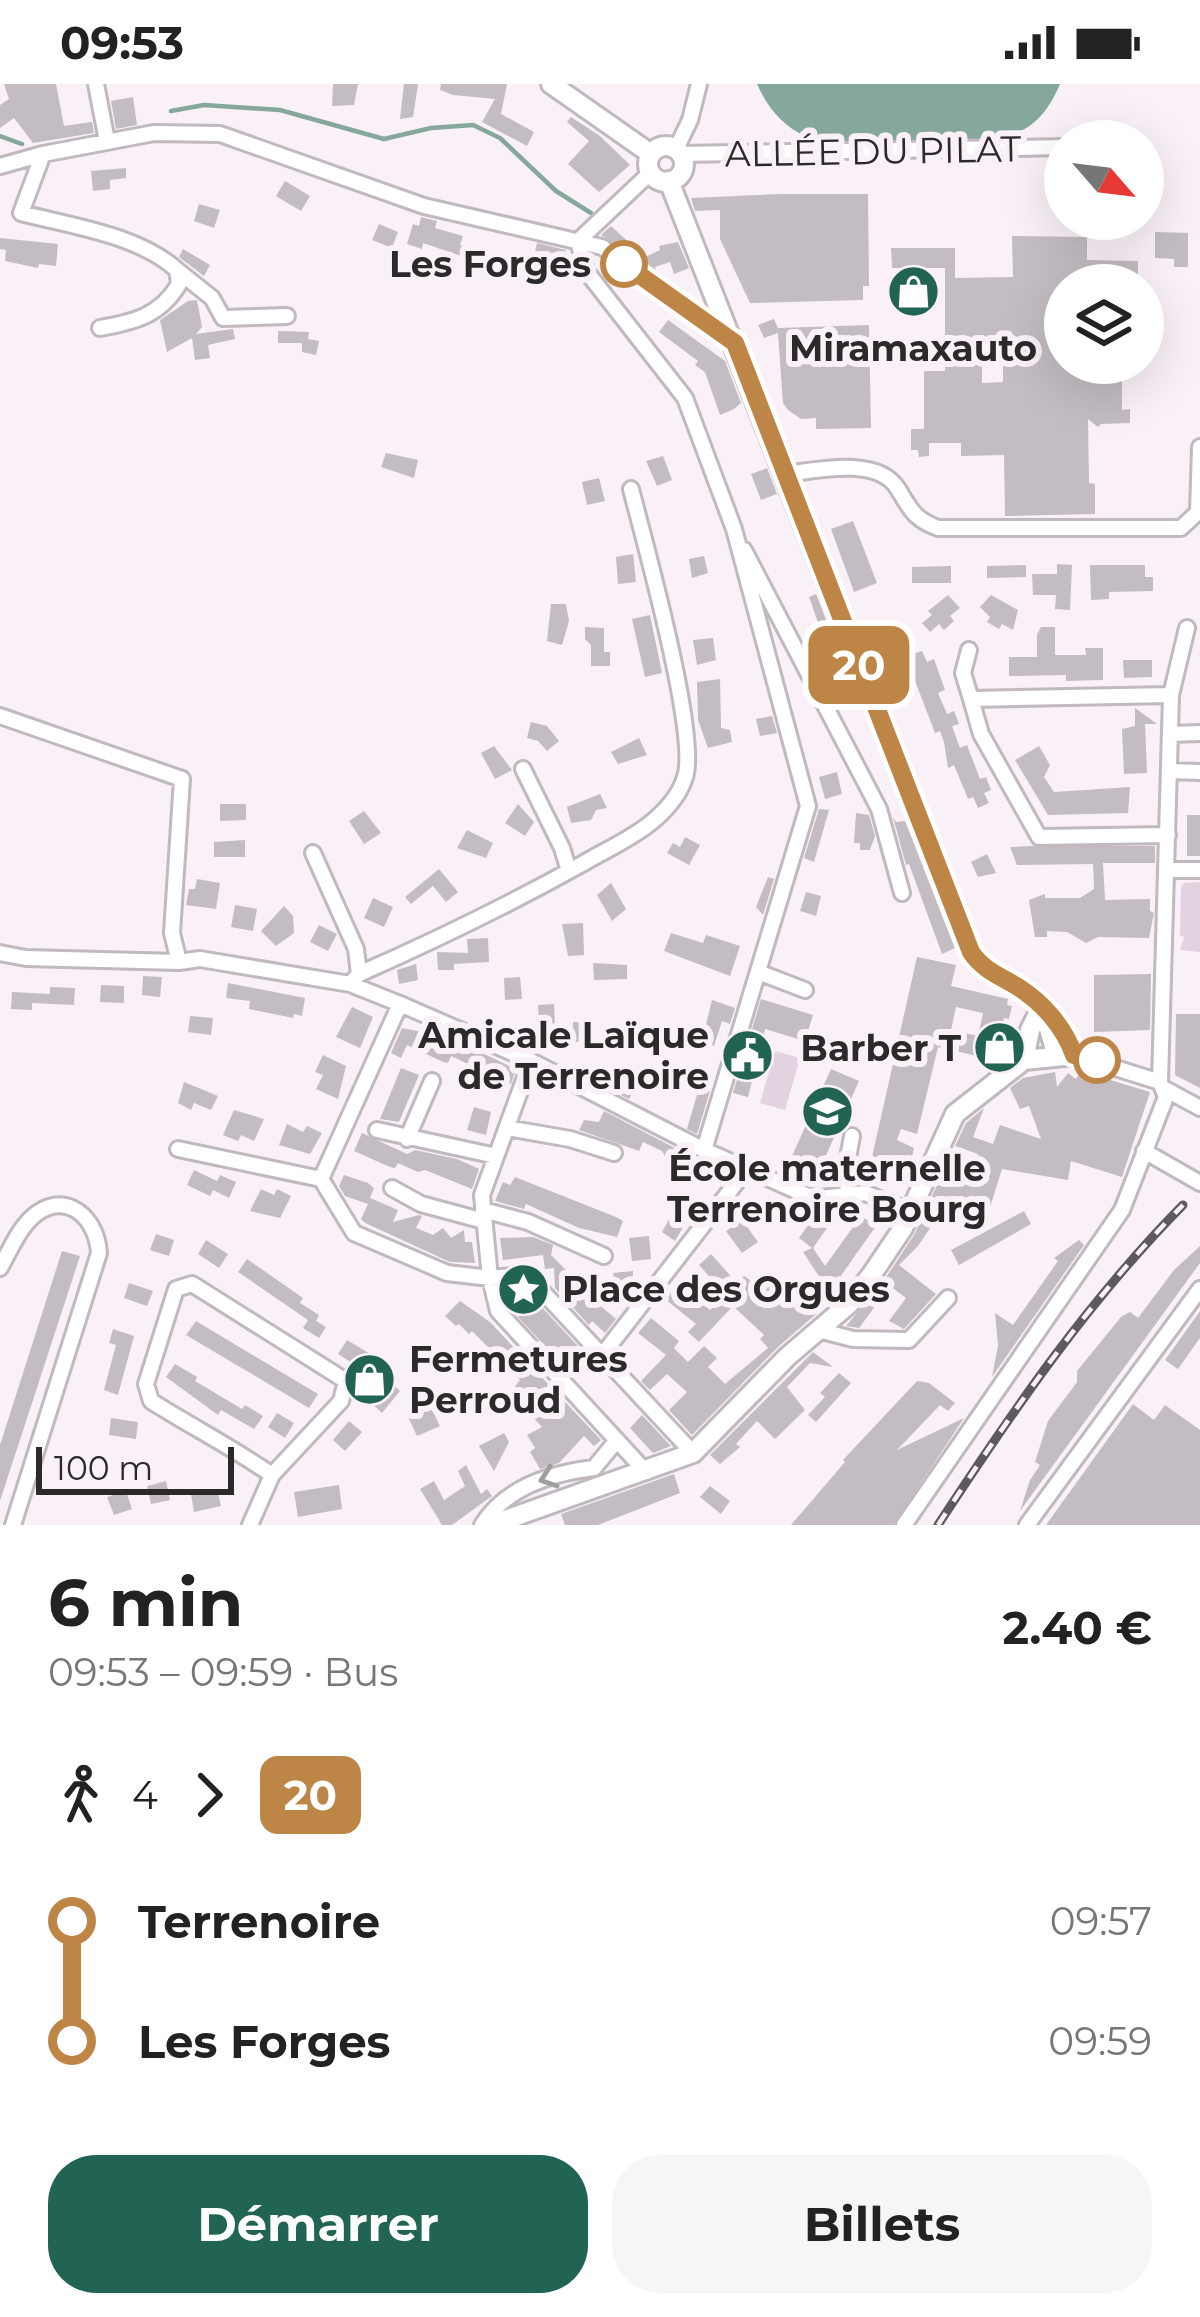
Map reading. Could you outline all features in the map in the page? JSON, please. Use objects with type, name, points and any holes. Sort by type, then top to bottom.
[{"type":"main road","points":[[486,1525],[523,1520],[693,1453],[787,1357],[849,1304],[910,1211],[956,1114],[1024,1060],[1064,1056],[1061,1027],[1030,995],[981,965],[971,952],[735,343],[657,169],[551,84]]},
{"type":"main road","points":[[665,146],[678,152],[682,171],[657,169],[665,146]]},
{"type":"main road","points":[[1024,1060],[1030,1030],[1042,1008]]},
{"type":"street","points":[[96,84],[107,141]]},
{"type":"street","points":[[678,152],[699,84]]},
{"type":"street","points":[[0,166],[154,133],[220,134],[424,206],[602,248],[677,306],[735,343]]},
{"type":"street","name":"ALLÉE DU PILAT","points":[[678,152],[1044,147]]},
{"type":"street","points":[[44,154],[21,213],[160,255],[212,298],[224,319],[287,316]]},
{"type":"street","points":[[578,241],[657,169]]},
{"type":"street","points":[[578,241],[586,271],[685,398],[734,530],[808,806],[704,1150]]},
{"type":"street","points":[[100,328],[155,312],[179,284],[178,270]]},
{"type":"street","points":[[786,474],[871,470],[888,477],[918,520],[938,528],[1180,528],[1198,512],[1200,447]]},
{"type":"street","points":[[354,979],[569,871],[653,822],[677,793],[688,763],[667,634],[631,489]]},
{"type":"street","points":[[734,530],[878,809],[902,893]]},
{"type":"street","points":[[904,1525],[1122,1210],[1164,1106],[1171,695],[1187,628]]},
{"type":"street","points":[[969,650],[963,673],[981,734],[1039,837],[1168,835]]},
{"type":"street","points":[[971,699],[1171,695]]},
{"type":"street","points":[[0,716],[182,778],[172,933],[179,962]]},
{"type":"street","points":[[1170,734],[1200,733]]},
{"type":"street","points":[[523,769],[569,871]]},
{"type":"street","points":[[1169,771],[1200,772]]},
{"type":"street","points":[[314,853],[356,949],[354,979]]},
{"type":"street","points":[[1167,870],[1200,870]]},
{"type":"street","points":[[0,953],[26,958],[200,959],[354,979],[531,1061],[746,1170],[813,1197],[865,1193],[910,1211]]},
{"type":"street","points":[[758,973],[805,990]]},
{"type":"street","points":[[321,1179],[400,1004]]},
{"type":"street","points":[[1064,1056],[1163,1085],[1200,1108]]},
{"type":"street","points":[[531,1061],[482,1195],[498,1311],[646,1472]]},
{"type":"street","points":[[407,1138],[432,1082]]},
{"type":"street","points":[[507,1128],[571,1139],[614,1153]]},
{"type":"street","points":[[376,1130],[496,1156]]},
{"type":"street","points":[[848,1192],[846,1169],[852,1136]]},
{"type":"street","points":[[178,1149],[321,1179],[354,1233],[447,1273],[490,1278],[527,1275],[693,1453]]},
{"type":"street","points":[[1144,1151],[1200,1184]]},
{"type":"street","points":[[603,1354],[746,1170]]},
{"type":"street","points":[[392,1189],[422,1204],[528,1222],[604,1256]]},
{"type":"street","points":[[0,1268],[26,1223],[54,1206],[72,1207],[87,1217],[97,1233],[99,1253],[13,1525]]},
{"type":"street","points":[[250,1525],[272,1475],[341,1401],[346,1381],[191,1284],[176,1289],[146,1384],[151,1401],[272,1475]]},
{"type":"street","points":[[1027,1525],[1200,1289]]},
{"type":"street","points":[[818,1330],[853,1339],[909,1340],[948,1298]]},
{"type":"street","points":[[486,1525],[490,1511],[537,1479],[594,1468],[616,1440]]},
{"type":"shaded area","points":[[757,84],[1060,84],[1044,112],[1019,132],[978,141],[914,145],[849,144],[807,137],[777,115]]},
{"type":"shaded area","points":[[1200,882],[1200,952],[1180,950],[1184,937],[1180,936],[1181,886]]},
{"type":"shaded area","points":[[775,1051],[800,1058],[785,1110],[760,1103]]},
{"type":"building","points":[[4,84],[56,84],[64,126],[92,122],[94,133],[33,143],[14,118],[0,128],[0,105],[9,99]]},
{"type":"building","points":[[333,84],[358,84],[354,105],[332,106]]},
{"type":"building","points":[[404,84],[418,84],[413,117],[400,119]]},
{"type":"building","points":[[441,84],[507,84],[501,114],[534,132],[527,146],[482,122],[495,99],[453,95],[440,90]]},
{"type":"building","points":[[133,97],[137,125],[116,129],[111,101]]},
{"type":"building","points":[[571,117],[630,165],[599,192],[568,164],[589,141],[567,122]]},
{"type":"building","points":[[126,168],[126,178],[110,180],[110,189],[93,191],[91,171]]},
{"type":"building","points":[[285,181],[310,196],[301,211],[276,196]]},
{"type":"building","points":[[868,194],[869,286],[863,286],[863,300],[750,303],[720,239],[720,210],[695,211],[691,198]]},
{"type":"building","points":[[199,204],[220,210],[214,228],[194,221]]},
{"type":"building","points":[[421,217],[437,221],[435,228],[463,236],[460,245],[471,248],[467,258],[423,243],[422,249],[407,244],[413,224],[419,226]]},
{"type":"building","points":[[379,224],[398,232],[392,248],[372,240]]},
{"type":"building","points":[[611,226],[645,257],[660,250],[659,246],[678,242],[689,268],[674,274],[670,262],[655,267],[656,272],[601,235]]},
{"type":"building","points":[[1164,232],[1188,233],[1188,267],[1174,267],[1174,259],[1155,258],[1155,240],[1164,240]]},
{"type":"building","points":[[1012,236],[1087,240],[1087,260],[1138,261],[1044,264],[1044,384],[1122,384],[1122,410],[1130,409],[1130,423],[1098,427],[1088,419],[1089,483],[1095,484],[1095,514],[1005,516],[1004,455],[961,456],[961,443],[929,443],[929,456],[919,457],[918,450],[911,450],[911,429],[924,429],[924,371],[945,371],[945,268],[892,268],[891,248],[955,248],[955,278],[1013,277]],"holes":[[[982,359],[1003,359],[1003,382],[982,383]]]},
{"type":"building","points":[[0,238],[58,244],[56,266],[39,264],[38,268],[5,261]]},
{"type":"building","points":[[537,243],[566,250],[564,258],[557,257],[555,267],[533,261]]},
{"type":"building","points":[[183,249],[210,265],[204,276],[179,257]]},
{"type":"building","points":[[197,300],[202,327],[196,334],[233,329],[235,339],[208,345],[210,358],[195,360],[192,338],[167,352],[160,320]]},
{"type":"building","points":[[774,319],[778,328],[869,325],[871,428],[816,429],[816,418],[801,419],[788,410],[783,403],[778,333],[764,338],[758,325]]},
{"type":"building","points":[[668,320],[725,361],[741,403],[734,409],[720,415],[705,372],[695,365],[698,361],[659,332]]},
{"type":"building","points":[[278,331],[309,332],[308,339],[319,341],[316,355],[302,352],[302,343],[278,343]]},
{"type":"building","points":[[386,453],[418,460],[414,478],[381,467]]},
{"type":"building","points":[[663,456],[672,480],[657,486],[646,461]]},
{"type":"building","points":[[767,468],[777,494],[761,500],[751,474]]},
{"type":"building","points":[[599,478],[605,501],[587,505],[582,482]]},
{"type":"building","points":[[853,521],[877,583],[854,592],[831,529]]},
{"type":"building","points":[[633,554],[636,582],[618,584],[616,557]]},
{"type":"building","points":[[704,556],[708,573],[692,578],[689,559]]},
{"type":"building","points":[[1057,564],[1072,565],[1070,610],[1055,609],[1056,595],[1033,595],[1032,574],[1057,574]]},
{"type":"building","points":[[1026,565],[1026,577],[987,578],[987,566]]},
{"type":"building","points":[[1090,565],[1145,565],[1145,577],[1153,577],[1153,591],[1109,592],[1109,599],[1091,600]]},
{"type":"building","points":[[951,566],[951,583],[912,583],[912,567]]},
{"type":"building","points":[[816,594],[831,632],[823,636],[809,597]]},
{"type":"building","points":[[948,595],[960,608],[950,616],[954,621],[944,630],[939,624],[930,632],[922,623],[932,615],[928,611]]},
{"type":"building","points":[[991,595],[1018,610],[1013,630],[987,622],[990,617],[980,607]]},
{"type":"building","points":[[551,604],[566,604],[569,621],[562,645],[547,641]]},
{"type":"building","points":[[650,615],[662,673],[645,677],[632,619]]},
{"type":"building","points":[[585,627],[604,628],[604,652],[610,652],[610,666],[591,666]]},
{"type":"building","points":[[1041,627],[1055,627],[1055,655],[1086,655],[1085,648],[1103,648],[1103,680],[1009,676],[1009,657],[1037,657]]},
{"type":"building","points":[[713,638],[716,660],[697,665],[693,640]]},
{"type":"building","points":[[922,651],[927,662],[934,659],[945,690],[938,693],[947,714],[954,711],[959,724],[952,726],[960,748],[967,745],[980,779],[986,777],[991,790],[984,793],[989,803],[978,808],[973,797],[968,799],[954,765],[948,768],[940,731],[935,733],[910,668],[915,666],[911,655]]},
{"type":"building","points":[[1123,660],[1152,660],[1152,677],[1124,678]]},
{"type":"building","points":[[720,679],[721,728],[730,730],[732,742],[708,748],[698,720],[697,682]]},
{"type":"building","points":[[1135,708],[1157,724],[1145,724],[1147,773],[1124,774],[1122,729],[1135,726]]},
{"type":"building","points":[[772,716],[777,733],[760,736],[756,719]]},
{"type":"building","points":[[531,722],[547,726],[559,741],[547,751],[527,738]]},
{"type":"building","points":[[639,738],[647,755],[618,764],[611,752]]},
{"type":"building","points":[[494,746],[512,770],[495,779],[481,753]]},
{"type":"building","points":[[1039,746],[1050,765],[1044,777],[1054,792],[1130,787],[1128,813],[1048,815],[1015,760]]},
{"type":"building","points":[[837,772],[842,794],[825,799],[819,777]]},
{"type":"building","points":[[600,794],[607,808],[596,810],[591,820],[571,823],[567,807]]},
{"type":"building","points":[[220,804],[246,804],[246,820],[220,821]]},
{"type":"building","points":[[518,804],[534,822],[525,836],[505,823]]},
{"type":"building","points":[[819,809],[829,810],[814,862],[804,858]]},
{"type":"building","points":[[364,811],[381,833],[364,844],[349,821]]},
{"type":"building","points":[[856,813],[869,815],[875,836],[870,850],[860,850],[860,843],[854,843]]},
{"type":"building","points":[[1187,815],[1200,815],[1200,856],[1187,856]]},
{"type":"building","points":[[893,817],[896,822],[905,821],[955,948],[942,954],[906,865]]},
{"type":"building","points":[[467,830],[493,843],[486,858],[457,848]]},
{"type":"building","points":[[685,837],[700,845],[689,865],[667,853],[673,843],[680,847]]},
{"type":"building","points":[[245,840],[245,857],[214,857],[214,842]]},
{"type":"building","points":[[1155,846],[1155,863],[1103,863],[1105,900],[1150,899],[1154,913],[1149,938],[1098,937],[1086,943],[1067,932],[1047,931],[1047,937],[1035,937],[1029,900],[1045,894],[1045,898],[1080,898],[1094,889],[1093,864],[1017,865],[1010,847]]},
{"type":"building","points":[[987,854],[996,873],[978,877],[971,862]]},
{"type":"building","points":[[439,869],[458,892],[446,902],[433,886],[411,904],[405,897]]},
{"type":"building","points":[[768,877],[774,879],[763,915],[756,907]]},
{"type":"building","points":[[197,879],[220,883],[216,909],[186,905]]},
{"type":"building","points":[[611,883],[626,909],[612,921],[597,895]]},
{"type":"building","points":[[806,892],[821,896],[816,916],[800,911]]},
{"type":"building","points":[[373,898],[393,907],[384,927],[364,918]]},
{"type":"building","points":[[235,905],[257,909],[253,931],[231,927]]},
{"type":"building","points":[[284,906],[293,916],[294,933],[276,946],[261,931]]},
{"type":"building","points":[[583,923],[584,955],[568,956],[562,924]]},
{"type":"building","points":[[319,925],[337,934],[328,951],[310,942]]},
{"type":"building","points":[[671,933],[703,943],[706,935],[740,946],[730,976],[664,951]]},
{"type":"building","points":[[488,938],[489,962],[438,970],[437,952],[468,953],[467,939]]},
{"type":"building","points":[[917,957],[956,965],[951,986],[1008,999],[1007,1005],[1012,1006],[1009,1019],[1004,1018],[1001,1055],[996,1054],[994,1060],[938,1047],[917,1134],[901,1129],[897,1140],[914,1148],[908,1175],[870,1166]],"holes":[[[956,1007],[983,1013],[978,1036],[951,1030]]]},
{"type":"building","points":[[593,963],[627,965],[627,979],[594,980]]},
{"type":"building","points":[[416,964],[418,980],[399,984],[397,970]]},
{"type":"building","points":[[1151,974],[1150,1030],[1094,1032],[1094,975]]},
{"type":"building","points":[[143,976],[162,977],[160,997],[142,995]]},
{"type":"building","points":[[520,977],[522,999],[505,1000],[504,978]]},
{"type":"building","points":[[228,983],[305,998],[302,1016],[249,1009],[250,1001],[226,998]]},
{"type":"building","points":[[101,985],[124,986],[124,1003],[100,1002]]},
{"type":"building","points":[[50,987],[75,988],[74,1005],[32,1003],[32,1010],[11,1009],[12,992],[50,994]]},
{"type":"building","name":"Amicale Laïque de Terrenoire","points":[[761,999],[813,1015],[805,1041],[765,1029],[748,1097],[733,1093]]},
{"type":"building","points":[[712,1000],[735,1008],[730,1024],[722,1021],[714,1046],[702,1041]]},
{"type":"building","points":[[554,1004],[555,1026],[539,1026],[538,1005]]},
{"type":"building","points":[[352,1007],[373,1017],[360,1048],[336,1037]]},
{"type":"building","points":[[1176,1014],[1200,1014],[1200,1088],[1175,1075]]},
{"type":"building","points":[[190,1016],[213,1018],[211,1035],[188,1032]]},
{"type":"building","points":[[573,1022],[587,1022],[587,1042],[572,1042]]},
{"type":"building","points":[[402,1028],[427,1033],[430,1047],[441,1046],[441,1040],[459,1047],[461,1043],[516,1069],[511,1084],[490,1074],[481,1092],[473,1089],[481,1070],[451,1056],[448,1063],[443,1062],[407,1045],[401,1058],[391,1053]]},
{"type":"building","points":[[323,1055],[346,1066],[338,1099],[316,1089],[323,1075],[315,1072]]},
{"type":"building","points":[[401,1068],[419,1075],[399,1122],[380,1119]]},
{"type":"building","name":"École maternelle Terrenoire Bourg","points":[[831,1069],[859,1081],[820,1169],[792,1156]]},
{"type":"building","points":[[1081,1071],[1150,1092],[1122,1177],[1071,1161],[1068,1180],[1002,1169],[986,1220],[945,1206],[899,1265],[936,1294],[904,1329],[889,1321],[906,1298],[890,1286],[859,1328],[846,1326],[914,1235],[947,1163],[971,1174],[978,1154],[955,1146],[966,1123],[984,1108],[973,1137],[993,1144],[1000,1125],[1041,1139],[1029,1106],[1020,1109],[1010,1088],[1023,1078],[1055,1072],[1057,1087],[1068,1073],[1076,1079]]},
{"type":"building","points":[[610,1077],[635,1089],[629,1099],[605,1087]]},
{"type":"building","points":[[184,1082],[218,1096],[211,1110],[194,1103],[191,1110],[178,1103]]},
{"type":"building","points":[[699,1088],[710,1091],[697,1134],[687,1129]]},
{"type":"building","points":[[474,1107],[491,1112],[486,1135],[467,1130]]},
{"type":"building","points":[[234,1110],[264,1119],[254,1141],[223,1135]]},
{"type":"building","points":[[604,1111],[707,1168],[698,1181],[669,1163],[662,1151],[643,1142],[639,1151],[579,1130],[584,1120],[599,1122]]},
{"type":"building","points":[[287,1124],[303,1132],[307,1126],[322,1133],[310,1154],[279,1145]]},
{"type":"building","points":[[362,1133],[407,1154],[415,1150],[479,1169],[472,1189],[425,1170],[418,1172],[398,1163],[390,1167],[354,1151]]},
{"type":"building","points":[[194,1170],[217,1181],[220,1175],[236,1182],[229,1198],[213,1190],[210,1196],[187,1185]]},
{"type":"building","points":[[344,1175],[368,1183],[374,1188],[370,1198],[398,1210],[393,1222],[419,1215],[416,1228],[433,1235],[443,1228],[451,1238],[464,1230],[465,1242],[472,1242],[475,1263],[450,1262],[365,1223],[361,1219],[368,1204],[345,1196],[339,1186]]},
{"type":"building","points":[[515,1177],[623,1221],[617,1237],[579,1228],[526,1204],[524,1209],[495,1201],[503,1182],[510,1185]]},
{"type":"building","points":[[261,1189],[274,1195],[277,1189],[291,1196],[280,1218],[250,1211]]},
{"type":"building","points":[[681,1198],[695,1207],[675,1241],[662,1232]]},
{"type":"building","points":[[819,1209],[839,1211],[813,1248],[825,1266],[861,1216],[876,1226],[840,1277],[846,1286],[834,1299],[803,1252],[812,1248],[799,1238]]},
{"type":"building","points":[[1024,1211],[1031,1224],[959,1265],[951,1250]]},
{"type":"building","points":[[742,1220],[758,1242],[742,1253],[726,1231]]},
{"type":"building","points":[[156,1234],[174,1240],[169,1256],[150,1250]]},
{"type":"building","points":[[649,1236],[651,1259],[632,1261],[629,1238]]},
{"type":"building","points":[[533,1237],[553,1245],[551,1255],[572,1282],[616,1319],[605,1333],[592,1321],[589,1325],[555,1288],[554,1268],[545,1269],[543,1255],[503,1260],[500,1238]]},
{"type":"building","points":[[206,1240],[228,1254],[219,1268],[198,1254]]},
{"type":"building","points":[[1079,1240],[1084,1245],[992,1377],[998,1346],[995,1313],[1013,1325],[1058,1261],[1054,1258]]},
{"type":"building","points":[[1200,1246],[1200,1263],[1020,1511],[1040,1465],[1035,1462],[1048,1421],[1077,1382],[1077,1371],[1121,1317],[1130,1312],[1138,1318],[1174,1270]]},
{"type":"building","points":[[62,1251],[80,1256],[0,1501],[0,1445]]},
{"type":"building","points":[[711,1254],[737,1283],[744,1276],[765,1290],[778,1279],[794,1298],[807,1289],[822,1309],[692,1435],[669,1410],[687,1392],[667,1374],[650,1390],[641,1381],[666,1355],[638,1333],[651,1318],[679,1341],[674,1348],[688,1362],[704,1346],[717,1358],[708,1367],[725,1384],[768,1348],[760,1339],[764,1335],[733,1306],[699,1342],[688,1332],[696,1324],[665,1299],[679,1283],[710,1310],[726,1295],[699,1265]]},
{"type":"building","points":[[247,1259],[319,1315],[316,1321],[326,1327],[319,1338],[303,1328],[308,1320],[238,1272]]},
{"type":"building","points":[[633,1271],[633,1293],[618,1295],[613,1273]]},
{"type":"building","points":[[129,1283],[153,1291],[147,1306],[124,1298]]},
{"type":"building","points":[[535,1300],[589,1358],[572,1375],[518,1317]]},
{"type":"building","points":[[460,1301],[490,1322],[601,1440],[594,1446],[584,1436],[559,1463],[540,1469],[527,1435],[542,1427],[510,1393],[520,1380],[472,1331],[469,1334],[445,1316]]},
{"type":"building","points":[[1200,1311],[1200,1338],[1178,1369],[1165,1360]]},
{"type":"building","points":[[196,1321],[318,1394],[309,1408],[186,1335]]},
{"type":"building","points":[[113,1329],[134,1336],[118,1395],[104,1390],[116,1345],[109,1343]]},
{"type":"building","points":[[347,1340],[372,1355],[363,1370],[338,1354]]},
{"type":"building","points":[[813,1352],[833,1367],[810,1363],[787,1387],[805,1410],[775,1439],[757,1421],[736,1444],[740,1447],[720,1464],[710,1455]]},
{"type":"building","points":[[175,1364],[242,1409],[245,1405],[263,1416],[254,1429],[221,1410],[218,1415],[166,1377]]},
{"type":"building","points":[[839,1373],[851,1383],[816,1422],[808,1415]]},
{"type":"building","points":[[388,1380],[400,1391],[382,1413],[369,1401]]},
{"type":"building","points":[[917,1381],[929,1383],[955,1403],[948,1411],[940,1405],[897,1450],[964,1418],[893,1525],[791,1525],[843,1460]]},
{"type":"building","points":[[1133,1404],[1154,1420],[1165,1405],[1200,1430],[1200,1525],[1046,1525]]},
{"type":"building","points":[[430,1405],[440,1426],[417,1436],[408,1417]]},
{"type":"building","points":[[277,1413],[294,1423],[285,1438],[268,1427]]},
{"type":"building","points":[[642,1415],[671,1446],[653,1453],[630,1428]]},
{"type":"building","points":[[111,1418],[138,1422],[136,1439],[109,1435]]},
{"type":"building","points":[[349,1421],[362,1432],[345,1451],[333,1440]]},
{"type":"building","points":[[504,1433],[509,1442],[494,1471],[479,1446]]},
{"type":"building","points":[[466,1465],[481,1494],[487,1489],[492,1496],[452,1525],[442,1525],[420,1489],[434,1481],[444,1500],[465,1486],[458,1471]]},
{"type":"building","points":[[674,1474],[680,1493],[598,1525],[565,1525],[561,1514]]},
{"type":"building","points":[[166,1481],[170,1500],[151,1504],[147,1486]]},
{"type":"building","points":[[339,1485],[342,1509],[298,1517],[294,1492]]},
{"type":"building","points":[[710,1486],[730,1501],[721,1514],[700,1497]]},
{"type":"building","points":[[217,1489],[221,1506],[194,1512],[191,1494]]},
{"type":"building","points":[[126,1491],[132,1509],[114,1515],[107,1497]]},
{"type":"waterway","points":[[171,111],[204,105],[280,110],[384,139],[473,125],[500,138],[556,191],[591,213]]},
{"type":"waterway","points":[[0,136],[22,144]]},
{"type":"railway","points":[[938,1525],[1083,1319],[1183,1205]]},
{"type":"bus line","name":"20","points":[[624,264],[735,343],[971,952],[981,965],[1030,995],[1061,1027],[1074,1055],[1097,1060]]},
{"type":"place","name":"Les Forges","points":[[624,264]]},
{"type":"place","name":"Miramaxauto","points":[[913,292]]},
{"type":"place","name":"Barber T","points":[[1000,1048]]},
{"type":"place","name":"Amicale Laïque de Terrenoire","points":[[748,1056]]},
{"type":"place","name":"École maternelle Terrenoire Bourg","points":[[827,1112]]},
{"type":"place","name":"Place des Orgues","points":[[523,1289]]},
{"type":"place","name":"Fermetures Perroud","points":[[370,1380]]}]
